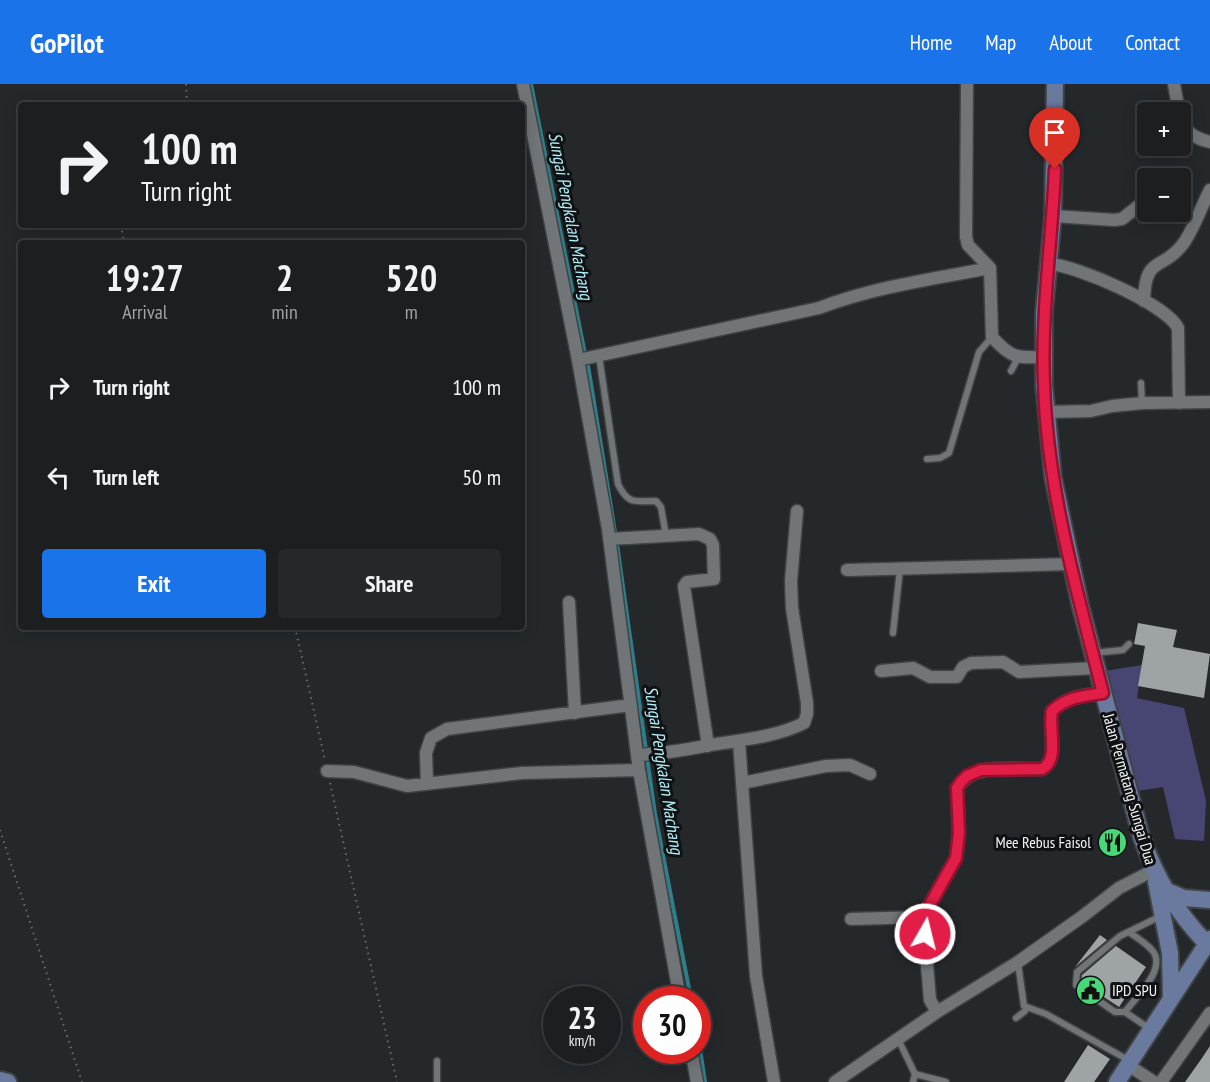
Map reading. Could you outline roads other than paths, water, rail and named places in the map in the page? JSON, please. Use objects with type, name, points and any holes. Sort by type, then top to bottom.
[{"type":"main road","name":"Jalan Permatang Sungai Dua","points":[[1055,84],[1053,216],[1044,313],[1047,412],[1053,477],[1070,564],[1141,836],[1164,890],[1184,919],[1209,942]]},
{"type":"main road","points":[[1154,870],[1161,916],[1170,953],[1171,1000]]},
{"type":"main road","points":[[1164,890],[1184,898],[1210,900]]},
{"type":"main road","points":[[1117,1082],[1209,942]]},
{"type":"main road","points":[[0,1080],[8,1082]]},
{"type":"street","points":[[523,84],[578,360],[609,539],[639,770],[678,986]]},
{"type":"street","points":[[967,84],[966,237],[968,245],[990,268],[992,337],[1002,349],[1018,358],[1044,357]]},
{"type":"street","points":[[1174,84],[1177,102]]},
{"type":"street","points":[[1191,135],[1210,142]]},
{"type":"street","points":[[1143,301],[1147,276],[1154,266],[1174,255],[1184,243],[1210,190]]},
{"type":"street","points":[[1053,216],[1114,220],[1127,216],[1137,208]]},
{"type":"street","points":[[1050,264],[1064,265],[1093,276],[1169,317],[1178,328],[1179,403]]},
{"type":"street","points":[[578,360],[819,308],[852,295],[881,288],[990,268]]},
{"type":"street","points":[[1047,412],[1091,411],[1143,403],[1210,402]]},
{"type":"street","points":[[638,755],[664,754],[739,741],[793,729],[804,723],[807,714],[792,608],[791,581],[797,511]]},
{"type":"street","points":[[609,539],[699,534],[710,539],[713,545],[714,579],[687,582],[684,586],[708,746]]},
{"type":"street","points":[[847,570],[1070,564]]},
{"type":"street","points":[[569,602],[575,713]]},
{"type":"street","points":[[881,671],[913,668],[930,677],[957,679],[963,667],[971,663],[1003,662],[1019,672],[1094,660]]},
{"type":"street","points":[[937,1012],[930,1000],[923,917],[956,858],[959,833],[957,788],[967,776],[981,770],[1042,769],[1048,766],[1052,757],[1052,711],[1064,701],[1103,693]]},
{"type":"street","points":[[427,783],[426,753],[431,738],[447,729],[631,705]]},
{"type":"street","points":[[739,741],[756,976],[774,1082]]},
{"type":"street","points":[[742,783],[838,765],[850,765],[870,774]]},
{"type":"street","points":[[327,771],[354,772],[407,786],[522,773],[639,770]]},
{"type":"street","points":[[835,1082],[937,1012],[1018,962],[1119,888],[1154,870]]},
{"type":"street","points":[[851,919],[923,917]]},
{"type":"street","points":[[1161,1082],[1210,1013]]},
{"type":"street","points":[[1130,1063],[1154,1082]]},
{"type":"street","points":[[694,1064],[697,1082]]},
{"type":"lane","points":[[927,459],[940,458],[949,453],[979,352],[992,337]]},
{"type":"lane","points":[[599,356],[618,484],[625,497],[633,501],[656,501],[663,514],[666,536]]},
{"type":"lane","points":[[1011,371],[1018,358]]},
{"type":"lane","points":[[1140,383],[1143,403]]},
{"type":"lane","points":[[893,633],[900,569]]},
{"type":"lane","points":[[1094,660],[1123,650],[1129,644]]},
{"type":"lane","points":[[1152,1030],[1125,1012],[1115,1012],[1076,985],[1075,979],[1077,972],[1120,936],[1161,916]]},
{"type":"lane","points":[[1125,1012],[1156,968],[1156,957],[1151,949],[1129,932]]},
{"type":"lane","points":[[1016,1018],[1025,1011],[1026,1007],[1018,962]]},
{"type":"lane","points":[[1026,1007],[1032,1007],[1046,1014],[1130,1063]]},
{"type":"lane","points":[[898,1039],[915,1074],[913,1082]]},
{"type":"lane","points":[[437,1061],[437,1082]]},
{"type":"lane","points":[[915,1074],[946,1082]]},
{"type":"waterway","name":"Sungai Pengkalan Machang","points":[[531,84],[585,354]]},
{"type":"waterway","name":"Sungai Pengkalan Machang","points":[[588,365],[615,532]]},
{"type":"waterway","name":"Sungai Pengkalan Machang","points":[[617,544],[655,814],[688,986]]},
{"type":"waterway","name":"Sungai Pengkalan Machang","points":[[702,1064],[705,1082]]},
{"type":"place","name":"Mee Rebus Faisol","points":[[1112,842]]},
{"type":"place","name":"IPD SPU","points":[[1091,990]]}]
